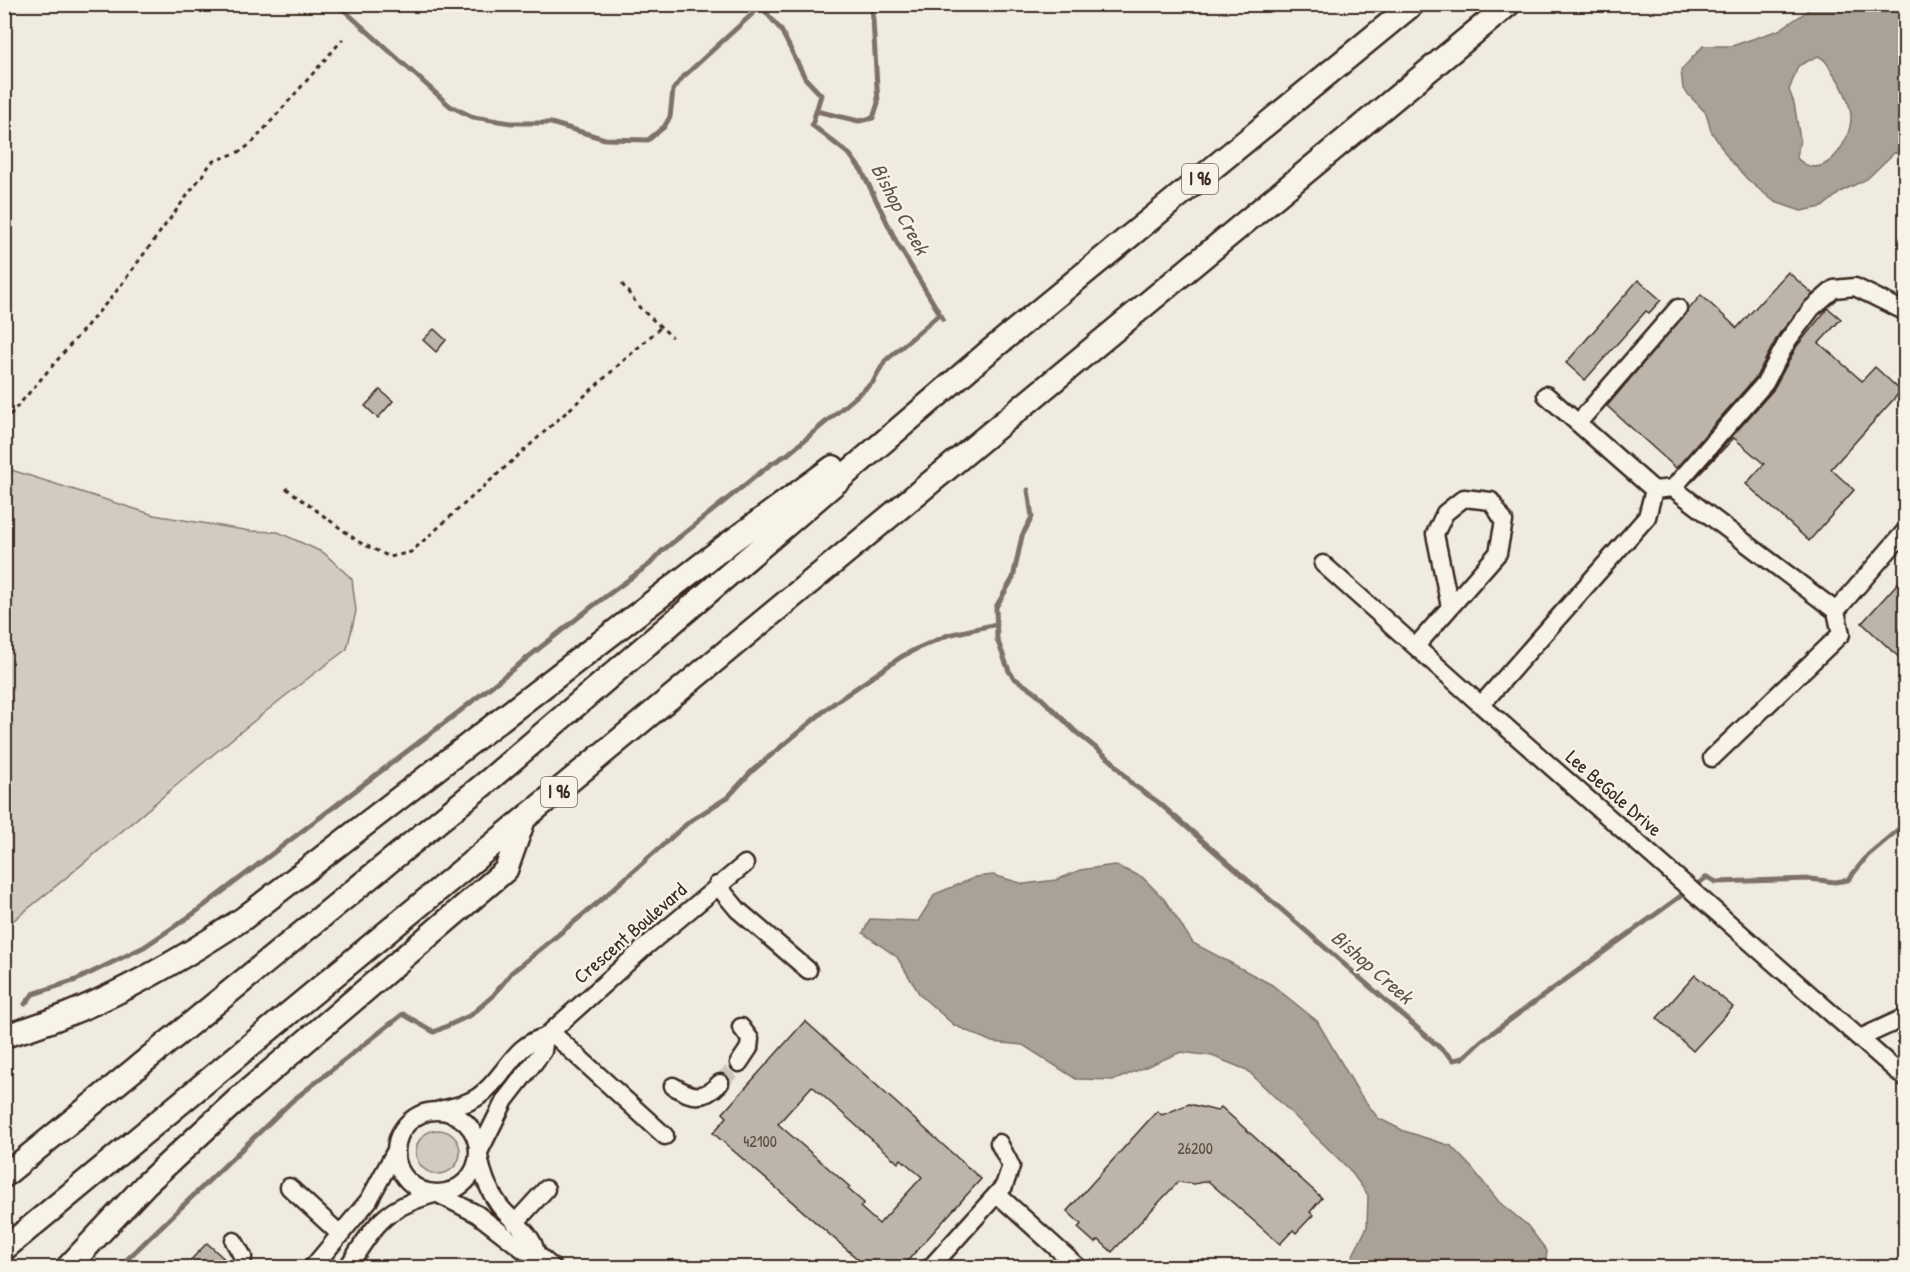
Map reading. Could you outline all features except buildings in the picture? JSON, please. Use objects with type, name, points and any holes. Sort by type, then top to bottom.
[{"type":"highway","name":"I 96","points":[[4,1176],[488,780],[986,354],[1413,4]]},
{"type":"highway","name":"I 96","points":[[4,1249],[523,822],[1509,4]]},
{"type":"highway","points":[[4,1036],[106,998],[184,957],[244,918],[728,544],[986,354]]},
{"type":"highway","points":[[67,1268],[146,1184],[238,1099],[506,870],[523,822]]},
{"type":"street","points":[[1546,395],[1654,490],[1673,488],[1765,383],[1788,340],[1812,308],[1834,289],[1855,287],[1905,312]]},
{"type":"street","points":[[1578,423],[1678,308]]},
{"type":"street","points":[[1673,488],[1836,611],[1841,634],[1712,758]]},
{"type":"street","points":[[1481,705],[1647,517],[1654,490]]},
{"type":"street","points":[[1416,646],[1498,553],[1504,521],[1491,501],[1464,498],[1445,513],[1435,534],[1450,607]]},
{"type":"street","points":[[1836,611],[1905,530]]},
{"type":"street","name":"Lee BeGole Drive","points":[[1323,564],[1905,1079]]},
{"type":"street","name":"Crescent Boulevard","points":[[439,1110],[463,1104],[480,1095],[530,1040],[548,1034],[717,885],[744,864]]},
{"type":"street","points":[[717,885],[738,910],[808,970]]},
{"type":"street","points":[[1860,1038],[1905,1017]]},
{"type":"street","points":[[738,1063],[748,1048],[750,1039],[741,1027]]},
{"type":"street","points":[[548,1034],[665,1136]]},
{"type":"street","name":"Crescent Boulevard","points":[[479,1153],[505,1100],[543,1051],[548,1034]]},
{"type":"street","points":[[673,1086],[692,1096],[702,1096],[720,1083]]},
{"type":"street","points":[[312,1268],[341,1235],[378,1186],[395,1152],[397,1141],[408,1122],[428,1111],[439,1110],[452,1113],[471,1128],[487,1185],[499,1205],[534,1240],[536,1253]]},
{"type":"street","points":[[930,1268],[997,1194],[1009,1177],[1011,1166],[999,1143]]},
{"type":"street","points":[[395,1152],[397,1162],[407,1180],[424,1192],[436,1194],[477,1214],[525,1251],[536,1253],[553,1268]]},
{"type":"street","points":[[347,1268],[387,1214],[406,1202],[448,1192],[466,1182],[473,1174],[479,1153]]},
{"type":"street","points":[[288,1187],[341,1235]]},
{"type":"street","points":[[515,1223],[546,1190]]},
{"type":"street","points":[[997,1194],[1079,1268]]},
{"type":"street","points":[[234,1241],[243,1257],[241,1268]]},
{"type":"path","points":[[4,422],[115,293],[212,162],[241,151],[252,143],[343,39]]},
{"type":"path","points":[[622,284],[640,308],[672,337]]},
{"type":"path","points":[[286,488],[358,542],[390,557],[411,552],[662,327]]},
{"type":"shaded area","points":[[1811,5],[1905,5],[1906,154],[1894,153],[1867,179],[1842,191],[1822,207],[1801,211],[1775,202],[1749,181],[1729,159],[1711,131],[1706,113],[1683,89],[1681,70],[1703,46],[1732,46],[1779,30],[1806,12]],"holes":[[[1818,56],[1827,63],[1842,88],[1851,116],[1847,137],[1841,148],[1826,164],[1817,167],[1807,165],[1797,158],[1800,139],[1794,103],[1789,90],[1798,66]]]},
{"type":"shaded area","points":[[5,468],[154,515],[250,531],[278,532],[324,553],[352,579],[356,611],[347,649],[260,716],[5,927]]},
{"type":"shaded area","points":[[1114,865],[1142,877],[1164,899],[1193,943],[1272,985],[1317,1021],[1359,1093],[1378,1118],[1404,1131],[1451,1146],[1499,1202],[1527,1225],[1547,1251],[1545,1267],[1347,1267],[1367,1227],[1368,1195],[1349,1169],[1247,1070],[1212,1056],[1181,1052],[1115,1080],[1076,1079],[1023,1045],[992,1042],[954,1025],[920,995],[897,957],[863,933],[870,919],[918,921],[935,894],[976,877],[993,875],[1024,884],[1056,880],[1080,870]]},
{"type":"shaded area","points":[[438,1130],[454,1136],[460,1152],[454,1168],[438,1174],[422,1168],[416,1152],[422,1136]]},
{"type":"waterway","points":[[331,4],[345,11],[450,106],[473,117],[511,123],[551,123],[605,139],[648,140],[664,127],[670,117],[673,90],[682,78],[761,6]]},
{"type":"waterway","name":"Bishop Creek","points":[[759,4],[781,30],[805,78],[821,95],[812,125],[850,155],[862,171],[897,243],[943,319]]},
{"type":"waterway","points":[[816,111],[859,121],[873,118],[878,103],[872,4]]},
{"type":"waterway","points":[[25,1004],[33,994],[76,980],[144,947],[193,914],[460,711],[594,605],[650,564],[662,551],[771,464],[788,454],[873,382],[885,361],[940,314]]},
{"type":"waterway","name":"Bishop Creek","points":[[1028,490],[1032,517],[1022,536],[1013,578],[996,607],[997,639],[1014,678],[1035,692],[1076,732],[1112,761],[1132,784],[1158,802],[1454,1060],[1463,1058],[1481,1041],[1707,877],[1716,882],[1810,879],[1835,882],[1848,880],[1868,855],[1906,823]]},
{"type":"waterway","points":[[118,1268],[292,1101],[403,1014],[434,1032],[471,1015],[493,996],[511,973],[595,905],[690,821],[728,797],[752,771],[830,706],[916,649],[948,635],[997,624]]},
{"type":"tunnel","points":[[720,1083],[739,1063]]}]
